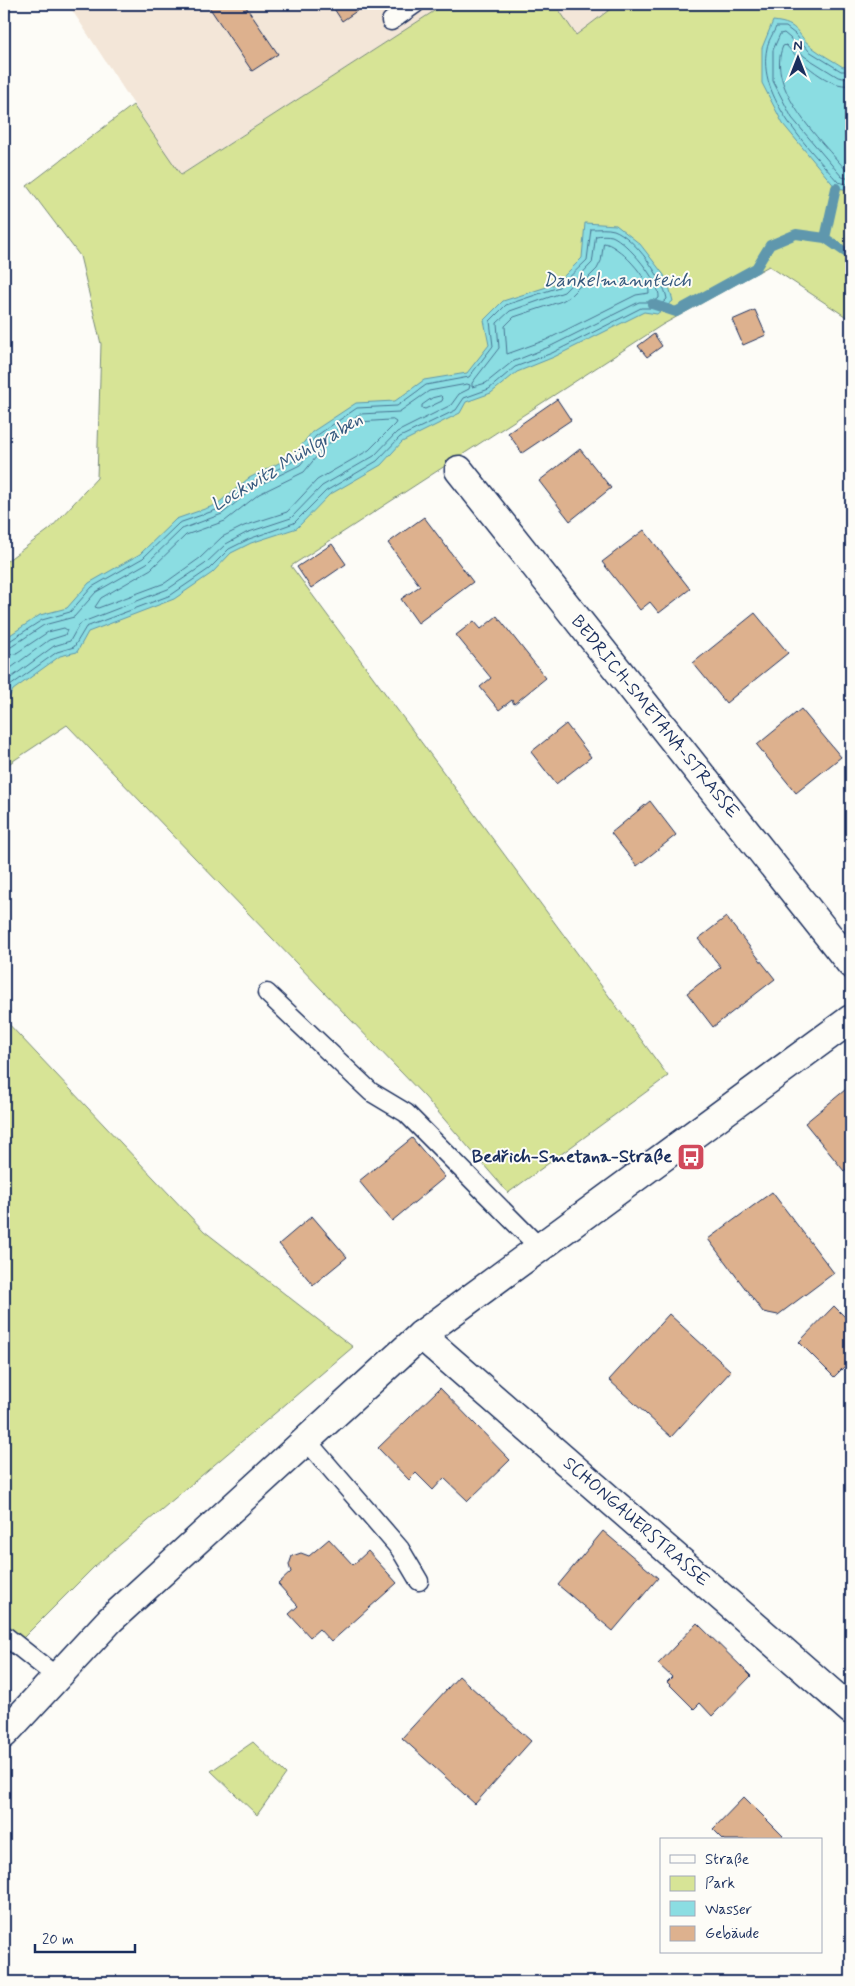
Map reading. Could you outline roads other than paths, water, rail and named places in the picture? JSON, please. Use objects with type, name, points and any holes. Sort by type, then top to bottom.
[{"type":"street","name":"BEDRICH-SMETANA-STRASSE","points":[[458,470],[851,964]]},
{"type":"street","points":[[4,1734],[110,1620],[421,1335],[851,1019]]},
{"type":"street","name":"SCHONGAUERSTRASSE","points":[[421,1335],[851,1710]]},
{"type":"lane","points":[[390,20],[415,4]]},
{"type":"lane","points":[[267,993],[371,1092],[406,1114],[540,1248]]},
{"type":"lane","points":[[306,1440],[400,1549],[419,1581]]},
{"type":"lane","points":[[4,1635],[57,1677]]},
{"type":"water","points":[[773,21],[782,22],[793,27],[813,48],[843,67],[851,65],[851,190],[836,188],[783,124],[762,83],[762,48]]},
{"type":"water","name":"Dankelmannteich","points":[[585,223],[616,225],[640,244],[664,275],[673,301],[657,314],[644,312],[554,357],[517,372],[491,393],[466,402],[460,413],[402,442],[381,465],[329,495],[297,528],[251,543],[231,553],[212,573],[174,599],[88,632],[77,652],[60,656],[13,690],[4,707],[4,639],[40,615],[67,608],[89,583],[140,554],[176,519],[216,505],[249,478],[293,456],[312,432],[356,403],[395,401],[424,380],[467,373],[489,345],[484,320],[503,301],[556,284],[582,258]]},
{"type":"waterway","points":[[825,238],[836,188]]},
{"type":"waterway","name":"Lockwitz Mühlgraben","points":[[652,304],[676,312],[756,268],[770,245],[796,234],[825,238],[851,256]]},
{"type":"place","name":"Bedřich-Smetana-Straße","points":[[691,1157]]}]
